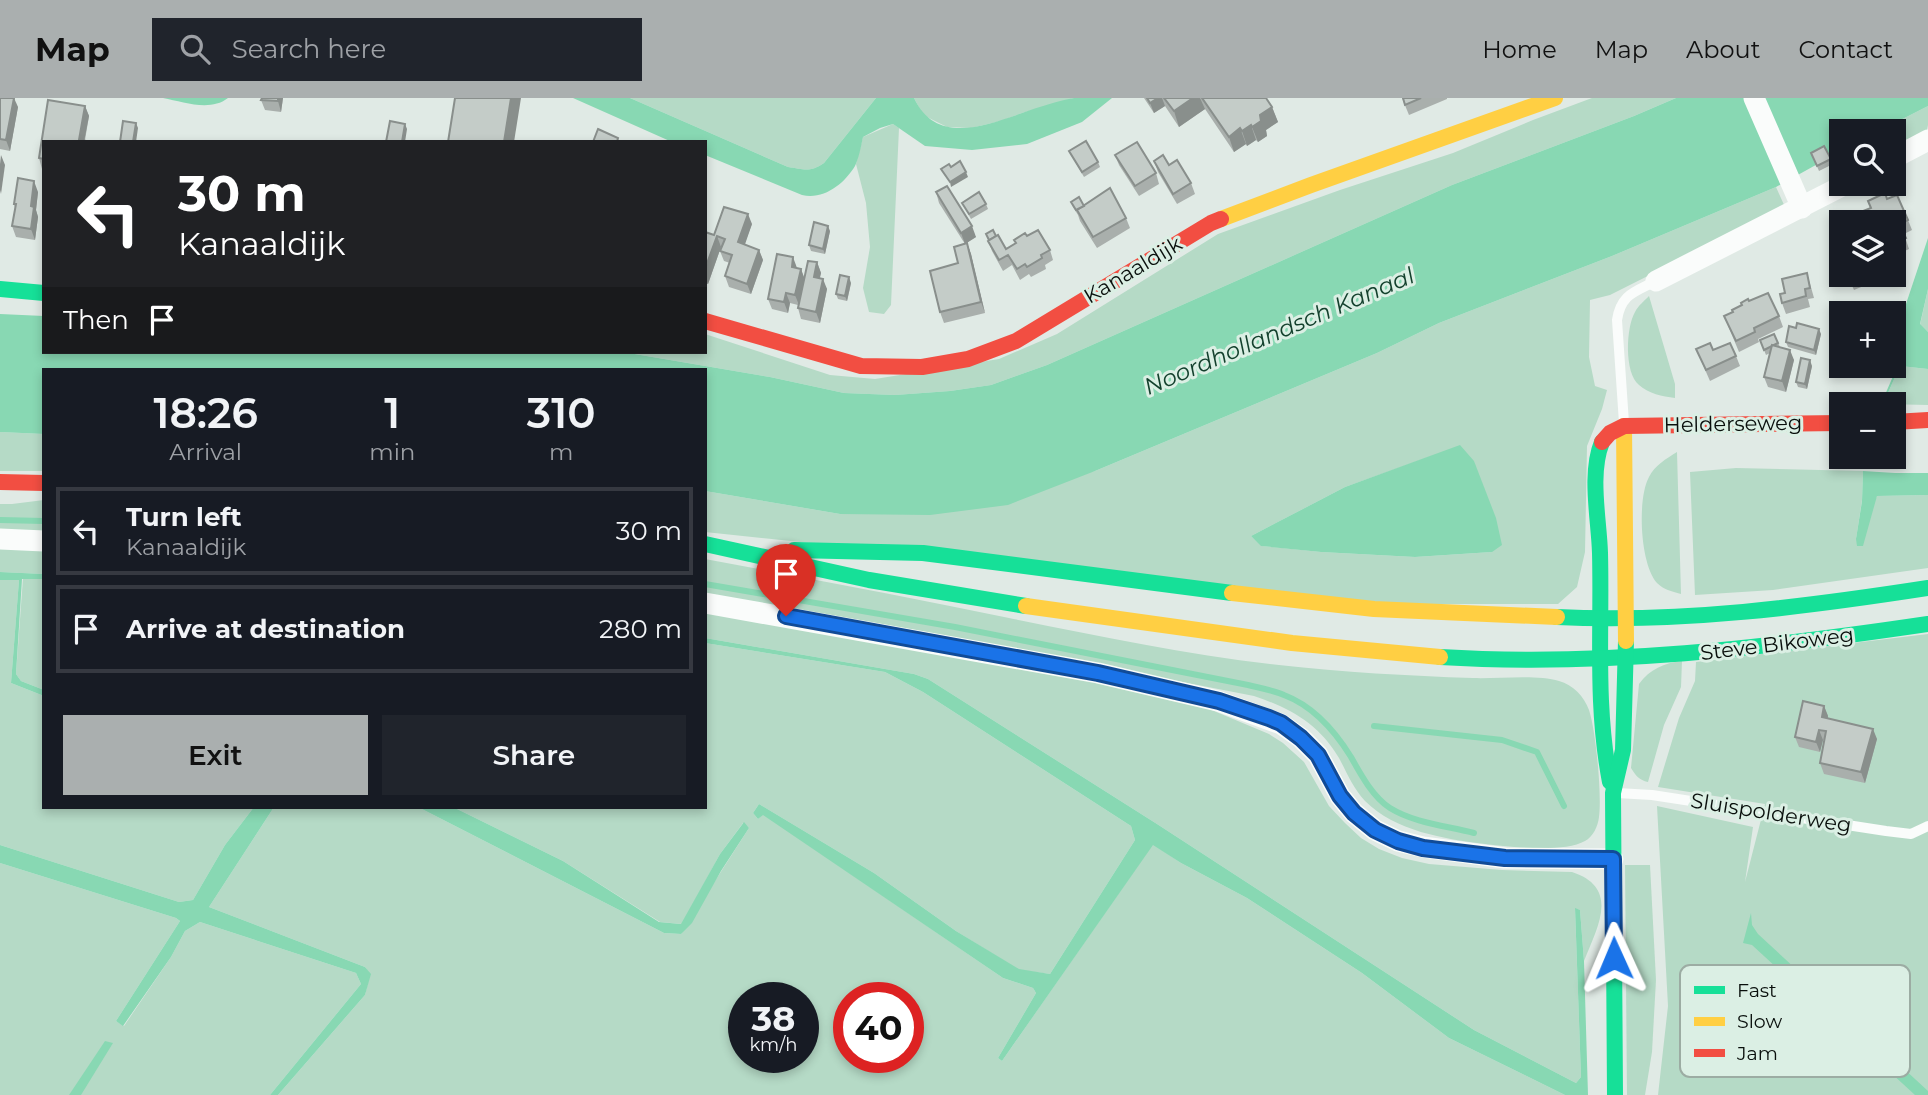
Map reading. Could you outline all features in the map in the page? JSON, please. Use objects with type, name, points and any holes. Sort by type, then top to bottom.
[{"type":"main road","name":"Kanaaldijk","points":[[707,322],[861,366],[922,367],[968,359],[1016,341],[1211,223],[1555,98]]},
{"type":"main road","points":[[0,289],[42,293]]},
{"type":"main road","points":[[1906,421],[1928,420]]},
{"type":"main road","name":"Helderseweg","points":[[1624,426],[1829,423]]},
{"type":"main road","points":[[1613,793],[1603,751],[1598,683],[1600,554],[1597,469],[1601,442],[1607,434],[1624,426],[1626,657],[1623,750],[1613,793],[1615,1095]]},
{"type":"main road","points":[[0,482],[42,483]]},
{"type":"main road","points":[[707,544],[830,572],[942,593],[1224,635],[1478,659],[1599,658]]},
{"type":"main road","points":[[730,548],[923,553],[1374,609],[1599,619]]},
{"type":"main road","name":"Steve Bikoweg","points":[[1599,619],[1709,615],[1822,604],[1928,588]]},
{"type":"main road","name":"Steve Bikoweg","points":[[1599,658],[1743,650],[1928,624]]},
{"type":"street","points":[[1754,98],[1798,200]]},
{"type":"street","points":[[1906,152],[1928,140]]},
{"type":"street","points":[[1656,282],[1798,200],[1829,190]]},
{"type":"street","points":[[0,540],[42,541]]},
{"type":"street","points":[[707,603],[1098,673],[1219,701],[1281,723],[1301,738],[1318,755],[1340,796],[1354,813],[1375,830],[1398,841],[1423,848],[1505,858],[1613,859]]},
{"type":"lane","points":[[1624,426],[1619,311],[1628,296],[1656,282]]},
{"type":"lane","name":"Sluispolderweg","points":[[1613,793],[1652,794],[1911,834],[1928,826]]},
{"type":"shaded area","points":[[630,98],[876,98],[824,163],[806,170],[788,167]]},
{"type":"shaded area","points":[[914,98],[1074,98],[971,128],[947,127],[923,115]]},
{"type":"shaded area","points":[[1592,98],[1676,98],[1452,185],[1047,365],[991,385],[895,395],[844,393],[770,377],[635,354],[707,354],[707,335],[830,375],[875,379],[999,359],[1057,334],[1218,234],[1453,153]]},
{"type":"shaded area","points":[[1928,106],[1926,134],[1906,145],[1906,119],[1903,119]]},
{"type":"shaded area","points":[[893,124],[899,128],[891,305],[884,314],[869,312],[863,288],[870,247],[866,203],[856,164],[863,137]]},
{"type":"shaded area","points":[[1776,187],[1785,207],[1610,295],[1590,300],[1589,357],[1595,386],[1607,390],[1587,446],[1585,552],[1577,587],[1558,604],[1394,604],[707,532],[707,491],[840,514],[1095,471],[1377,353],[1439,323],[1612,256]],"holes":[[[1460,446],[1492,552],[1415,557],[1262,546],[1251,536],[1345,487]]]},
{"type":"shaded area","points":[[1928,289],[1928,332],[1920,325]]},
{"type":"shaded area","points":[[1649,296],[1675,384],[1675,398],[1643,388],[1634,379],[1631,371],[1628,339],[1632,319],[1636,310]]},
{"type":"shaded area","points":[[1906,367],[1928,369],[1928,405],[1906,405],[1906,392],[1888,392],[1895,378],[1906,378]]},
{"type":"shaded area","points":[[0,432],[42,434],[42,471],[0,471]]},
{"type":"shaded area","points":[[1677,452],[1681,594],[1662,587],[1651,574],[1642,531],[1643,500],[1649,477],[1658,466]]},
{"type":"shaded area","points":[[1736,468],[1863,471],[1856,539],[1877,496],[1928,495],[1928,568],[1773,590],[1695,595],[1690,472]]},
{"type":"shaded area","points":[[42,500],[42,533],[0,531],[0,504]]},
{"type":"shaded area","points":[[0,547],[42,548],[42,574],[0,572]]},
{"type":"shaded area","points":[[707,559],[1144,645],[1245,661],[1376,673],[1473,678],[1528,677],[1559,681],[1577,692],[1589,710],[1599,779],[1598,824],[1593,834],[1585,841],[1576,845],[1550,848],[1485,844],[1421,832],[1391,820],[1365,801],[1322,736],[1291,712],[1267,701],[1254,696],[1014,649],[707,595]]},
{"type":"shaded area","points":[[23,578],[42,579],[42,689],[21,681],[16,674]]},
{"type":"shaded area","points":[[0,580],[19,580],[11,683],[42,695],[42,809],[252,809],[225,845],[193,900],[179,902],[0,845]]},
{"type":"shaded area","points":[[707,611],[1117,685],[1202,706],[1269,734],[1283,743],[1304,762],[1329,806],[1361,838],[1379,849],[1429,864],[1572,872],[1587,879],[1601,898],[1601,910],[1599,923],[1584,961],[1580,910],[1575,909],[1581,1077],[1576,1083],[1474,1030],[1157,824],[928,679],[914,674],[707,638]]},
{"type":"shaded area","points":[[1928,634],[1928,1095],[1658,1095],[1668,1006],[1657,806],[1753,827],[1745,882],[1765,804],[1658,787],[1679,718],[1695,681],[1696,662]]},
{"type":"shaded area","points":[[707,643],[885,672],[923,692],[1131,826],[1135,840],[1050,974],[1019,970],[956,931],[874,873],[759,804],[753,813],[758,819],[763,814],[1003,978],[1033,988],[1036,993],[998,1058],[1002,1061],[1153,844],[1181,863],[1247,898],[1362,973],[1449,1038],[1565,1095],[278,1095],[365,995],[370,974],[365,967],[209,907],[273,809],[422,809],[664,933],[681,934],[749,828],[743,823],[720,854],[682,924],[660,922],[563,861],[457,809],[707,809]]},
{"type":"shaded area","points":[[1682,661],[1681,687],[1664,725],[1648,782],[1638,777],[1631,768],[1639,684],[1658,668]]},
{"type":"shaded area","points":[[0,863],[180,921],[116,1021],[124,1026],[171,957],[185,931],[200,922],[356,973],[361,984],[270,1095],[0,1095]]},
{"type":"shaded area","points":[[1625,865],[1650,865],[1656,980],[1652,1052],[1645,1095],[1627,1095]]},
{"type":"water","points":[[163,98],[228,98],[205,105]]},
{"type":"water","points":[[573,98],[630,98],[788,167],[806,170],[824,163],[876,98],[914,98],[923,113],[935,122],[962,128],[992,123],[1068,99],[1112,98],[1082,122],[1027,144],[972,150],[925,146],[893,124],[880,128],[863,137],[856,163],[845,179],[826,193],[810,196],[707,156],[707,140],[668,140]]},
{"type":"water","name":"Noordhollandsch Kanaal","points":[[1676,98],[1928,98],[1928,106],[1903,119],[1829,119],[1829,158],[1776,187],[1612,256],[1439,323],[1377,353],[1008,505],[930,515],[840,514],[707,491],[707,368],[42,368],[42,434],[0,432],[0,314],[42,316],[42,354],[635,354],[770,377],[844,393],[895,395],[991,385],[1047,365],[1452,185]]},
{"type":"water","points":[[1928,238],[1928,289],[1920,324],[1928,332],[1928,369],[1906,367],[1906,304]]},
{"type":"water","points":[[1892,378],[1895,378],[1888,392],[1886,392]]},
{"type":"water","points":[[1460,445],[1474,461],[1496,518],[1502,545],[1492,552],[1415,557],[1321,552],[1261,546],[1251,536],[1345,487]]},
{"type":"water","points":[[1863,471],[1928,473],[1928,495],[1877,496],[1863,546],[1857,546],[1856,539]]},
{"type":"water","points":[[0,572],[42,574],[42,579],[22,579],[16,674],[21,681],[42,689],[42,695],[11,683],[19,580],[0,580]]},
{"type":"water","points":[[707,638],[914,674],[928,679],[1474,1030],[1576,1083],[1581,1077],[1575,908],[1580,910],[1588,1095],[1565,1095],[1449,1038],[1362,973],[1247,898],[1153,845],[1002,1061],[998,1058],[1036,993],[1033,988],[1003,978],[763,815],[758,819],[753,813],[759,804],[874,873],[956,931],[1019,969],[1050,974],[1135,840],[1131,826],[923,692],[885,672],[707,643]]},
{"type":"water","points":[[252,809],[273,809],[209,907],[365,967],[371,974],[365,995],[278,1095],[270,1095],[361,984],[356,973],[200,922],[185,931],[171,957],[123,1026],[116,1021],[180,921],[0,863],[0,845],[179,902],[193,900],[225,845]]},
{"type":"water","points":[[422,809],[457,809],[563,861],[659,922],[681,924],[720,854],[744,822],[749,828],[692,923],[681,934],[664,933]]},
{"type":"water","points":[[1751,913],[1752,925],[1758,934],[1792,965],[1774,965],[1752,945],[1743,943]]},
{"type":"water","points":[[105,1041],[113,1043],[81,1095],[69,1095]]},
{"type":"water","points":[[1910,1074],[1928,1091],[1928,1095],[1915,1095],[1895,1077],[1910,1077]]},
{"type":"building","points":[[0,98],[14,98],[6,140],[0,139]]},
{"type":"building","points":[[278,98],[278,101],[261,100]]},
{"type":"building","points":[[455,98],[511,98],[504,140],[448,140]]},
{"type":"building","points":[[1164,98],[1193,98],[1174,111]]},
{"type":"building","points":[[1202,98],[1266,98],[1272,107],[1260,115],[1261,121],[1242,131],[1240,128],[1229,137]]},
{"type":"building","points":[[1403,98],[1421,98],[1405,105]]},
{"type":"building","points":[[48,100],[85,106],[79,140],[42,140],[42,159],[39,158]]},
{"type":"building","points":[[123,121],[136,123],[133,140],[120,140]]},
{"type":"building","points":[[390,121],[405,124],[402,140],[386,140]]},
{"type":"building","points":[[598,129],[618,138],[618,140],[594,140]]},
{"type":"building","points":[[1086,141],[1098,162],[1082,172],[1069,151]]},
{"type":"building","points":[[1137,142],[1156,173],[1135,186],[1115,155]]},
{"type":"building","points":[[1824,146],[1829,160],[1817,166],[1811,153]]},
{"type":"building","points":[[1163,155],[1169,165],[1177,160],[1191,183],[1173,194],[1154,161]]},
{"type":"building","points":[[960,161],[966,172],[950,182],[941,169]]},
{"type":"building","points":[[18,178],[34,181],[31,229],[12,226]]},
{"type":"building","points":[[947,186],[972,226],[961,233],[936,192]]},
{"type":"building","points":[[1110,188],[1126,218],[1093,237],[1077,210]]},
{"type":"building","points":[[979,192],[986,204],[969,214],[962,203]]},
{"type":"building","points":[[1879,196],[1886,196],[1887,199],[1897,196],[1904,210],[1866,210],[1871,208],[1868,201]]},
{"type":"building","points":[[1079,197],[1084,206],[1076,210],[1071,202]]},
{"type":"building","points":[[724,207],[748,214],[738,242],[759,250],[747,284],[725,276],[732,255],[720,251],[725,239],[717,236],[707,264],[707,233],[714,235]]},
{"type":"building","points":[[814,222],[828,226],[823,249],[809,245]]},
{"type":"building","points":[[993,230],[996,236],[989,240],[986,234]]},
{"type":"building","points":[[1038,230],[1050,250],[1027,267],[1025,264],[1017,269],[1008,255],[999,260],[988,241],[998,235],[1006,249],[1025,233],[1027,236]]},
{"type":"building","points":[[967,243],[981,302],[940,312],[930,271],[958,263],[954,247]]},
{"type":"building","points":[[777,254],[793,257],[792,267],[801,269],[795,295],[786,293],[784,302],[768,299]]},
{"type":"building","points":[[808,261],[817,262],[814,277],[823,279],[816,312],[798,308]]},
{"type":"building","points":[[1807,273],[1810,288],[1805,289],[1806,296],[1782,303],[1780,294],[1785,293],[1782,279]]},
{"type":"building","points":[[840,275],[849,277],[845,296],[836,294]]},
{"type":"building","points":[[1768,293],[1779,316],[1754,328],[1755,332],[1736,341],[1724,316],[1748,299],[1749,301]]},
{"type":"building","points":[[1797,323],[1819,329],[1814,350],[1786,342],[1789,326],[1796,328]]},
{"type":"building","points":[[1774,334],[1778,343],[1764,350],[1760,340]]},
{"type":"building","points":[[1710,343],[1713,350],[1730,343],[1736,356],[1706,370],[1696,349]]},
{"type":"building","points":[[1772,345],[1790,350],[1782,381],[1764,377]]},
{"type":"building","points":[[1801,358],[1810,360],[1805,384],[1796,382]]},
{"type":"building","points":[[1803,701],[1824,706],[1822,717],[1873,729],[1861,772],[1820,763],[1826,731],[1819,730],[1816,742],[1795,737]]},
{"type":"waterway","points":[[0,520],[42,521]]},
{"type":"waterway","points":[[707,584],[955,627],[1275,692],[1295,700],[1322,720],[1345,747],[1373,792],[1390,808],[1420,821],[1474,833]]},
{"type":"waterway","points":[[1374,726],[1502,740],[1537,752],[1564,806]]},
{"type":"traffic: fast","points":[[0,289],[42,293]]},
{"type":"traffic: fast","points":[[1602,442],[1595,482],[1600,553],[1602,724],[1610,782]]},
{"type":"traffic: fast","points":[[707,544],[869,580],[1026,606]]},
{"type":"traffic: fast","points":[[794,550],[923,553],[1232,593]]},
{"type":"traffic: fast","points":[[1557,617],[1650,618],[1743,612],[1928,588]]},
{"type":"traffic: fast","points":[[1440,657],[1563,659],[1685,653],[1806,641],[1928,624]]},
{"type":"traffic: fast","points":[[1615,1095],[1613,793],[1623,750],[1626,641]]},
{"type":"traffic: slow","points":[[1221,219],[1555,98]]},
{"type":"traffic: slow","points":[[1624,426],[1626,641]]},
{"type":"traffic: slow","points":[[1232,593],[1374,609],[1557,617]]},
{"type":"traffic: slow","points":[[1026,606],[1292,643],[1440,657]]},
{"type":"traffic: jam","points":[[707,322],[861,366],[922,367],[968,359],[1016,341],[1221,219]]},
{"type":"traffic: jam","points":[[1906,421],[1928,420]]},
{"type":"traffic: jam","points":[[1602,442],[1610,433],[1624,426],[1829,423]]},
{"type":"traffic: jam","points":[[0,482],[42,483]]},
{"type":"route","points":[[786,616],[1098,673],[1219,701],[1269,718],[1281,723],[1301,738],[1318,755],[1340,796],[1354,813],[1375,830],[1398,841],[1423,848],[1505,858],[1613,859],[1614,958]]}]
